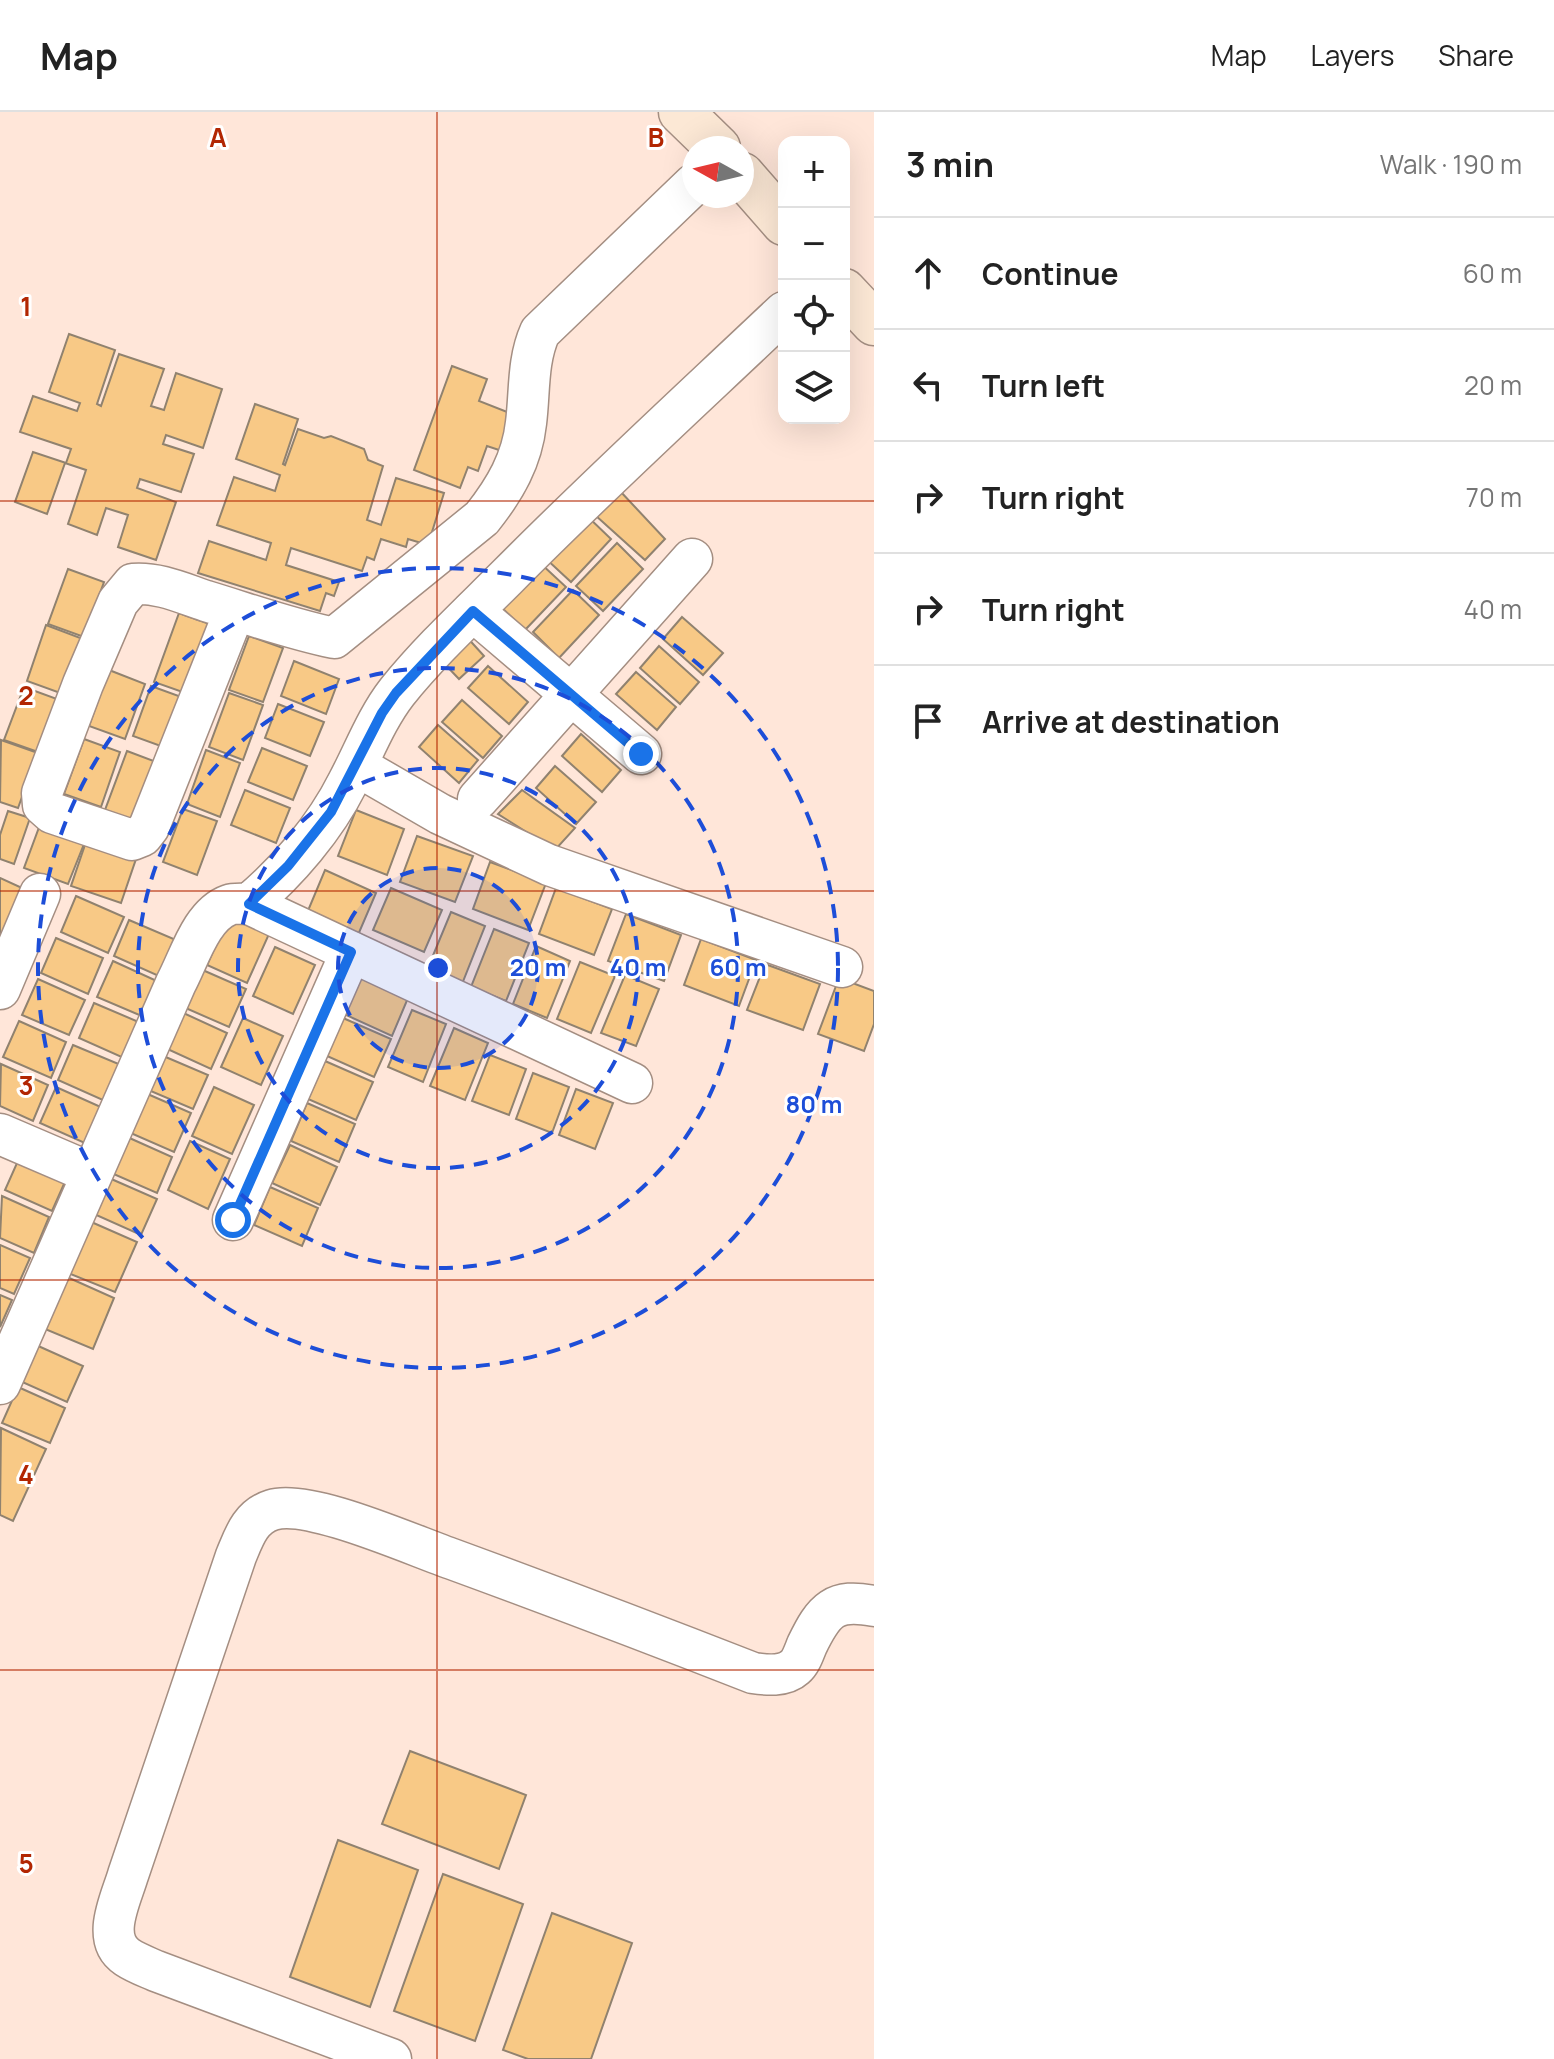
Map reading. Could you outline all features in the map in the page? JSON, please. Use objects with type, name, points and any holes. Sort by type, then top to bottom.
[{"type":"main road","points":[[681,112],[706,136]]},
{"type":"main road","points":[[754,189],[778,216]]},
{"type":"main road","points":[[850,297],[874,323]]},
{"type":"street","points":[[235,610],[149,827],[142,836],[132,840],[52,813],[43,805],[42,793],[83,684],[118,602],[133,584],[149,583],[235,610],[300,631],[334,638],[482,518],[513,474],[526,425],[533,348],[540,332],[682,195]]},
{"type":"street","points":[[249,904],[288,866],[331,812],[382,713],[396,693],[473,611],[614,472],[778,318]]},
{"type":"street","points":[[478,799],[692,559]]},
{"type":"street","points":[[473,611],[641,754]]},
{"type":"street","points":[[357,766],[440,814],[549,865],[842,967]]},
{"type":"street","points":[[0,989],[40,894]]},
{"type":"street","points":[[0,1384],[91,1173],[200,934],[215,913],[231,904],[249,904],[632,1083]]},
{"type":"street","points":[[233,1220],[351,952]]},
{"type":"street","points":[[0,1134],[91,1173]]},
{"type":"street","points":[[391,2059],[156,1971],[128,1958],[119,1950],[114,1939],[114,1923],[128,1875],[236,1556],[247,1530],[257,1517],[272,1510],[288,1508],[340,1519],[600,1613],[753,1673],[770,1675],[796,1667],[816,1626],[837,1605],[874,1606]]},
{"type":"building","points":[[69,334],[115,350],[97,404],[101,406],[119,354],[164,369],[151,406],[164,410],[176,373],[222,389],[203,448],[166,435],[163,444],[194,454],[181,492],[140,479],[137,488],[176,502],[156,560],[118,547],[128,515],[106,508],[97,535],[68,524],[86,470],[65,463],[47,514],[15,502],[33,452],[66,463],[71,449],[20,432],[33,396],[77,411],[80,403],[49,392]]},
{"type":"building","points":[[452,366],[487,379],[479,401],[515,415],[502,451],[487,446],[478,471],[468,467],[460,488],[414,470]]},
{"type":"building","points":[[255,404],[298,419],[285,465],[298,429],[324,438],[331,436],[364,449],[368,460],[383,466],[367,520],[381,525],[396,478],[444,493],[428,545],[408,539],[406,547],[381,539],[374,560],[367,557],[362,571],[291,548],[286,565],[339,582],[334,596],[326,593],[320,611],[198,573],[209,541],[266,560],[271,543],[217,525],[234,477],[275,491],[280,475],[236,459]]},
{"type":"building","points":[[620,491],[665,539],[645,560],[595,515]]},
{"type":"building","points":[[585,514],[611,539],[571,582],[544,557]]},
{"type":"building","points":[[617,543],[643,569],[603,611],[576,586]]},
{"type":"building","points":[[539,562],[566,587],[525,630],[499,605]]},
{"type":"building","points":[[68,569],[104,582],[84,637],[48,624]]},
{"type":"building","points":[[573,590],[599,615],[559,658],[533,632]]},
{"type":"building","points":[[179,613],[215,626],[191,695],[154,682]]},
{"type":"building","points":[[682,617],[723,653],[703,675],[663,639]]},
{"type":"building","points":[[46,625],[83,639],[63,694],[27,681]]},
{"type":"building","points":[[464,634],[484,656],[459,679],[439,658]]},
{"type":"building","points":[[249,636],[283,648],[263,702],[229,690]]},
{"type":"building","points":[[659,646],[699,682],[680,704],[640,668]]},
{"type":"building","points":[[294,661],[339,679],[326,714],[281,696]]},
{"type":"building","points":[[488,666],[528,702],[509,724],[468,688]]},
{"type":"building","points":[[109,670],[145,684],[125,739],[89,726]]},
{"type":"building","points":[[636,672],[676,707],[657,730],[616,694]]},
{"type":"building","points":[[151,686],[187,699],[169,749],[133,736]]},
{"type":"building","points":[[24,687],[57,699],[38,752],[4,740]]},
{"type":"building","points":[[229,693],[263,705],[243,760],[209,747]]},
{"type":"building","points":[[462,700],[502,736],[483,758],[442,722]]},
{"type":"building","points":[[278,704],[324,722],[310,756],[265,738]]},
{"type":"building","points":[[438,725],[478,760],[459,783],[419,747]]},
{"type":"building","points":[[581,734],[621,770],[602,792],[562,756]]},
{"type":"building","points":[[84,739],[120,752],[101,807],[64,794]]},
{"type":"building","points":[[1,740],[38,753],[18,808],[0,802]]},
{"type":"building","points":[[262,748],[307,766],[293,800],[248,782]]},
{"type":"building","points":[[206,750],[240,763],[220,817],[187,804]]},
{"type":"building","points":[[127,751],[159,763],[137,822],[105,810]]},
{"type":"building","points":[[555,766],[596,802],[576,824],[536,788]]},
{"type":"building","points":[[245,790],[290,808],[276,843],[231,825]]},
{"type":"building","points":[[522,790],[575,828],[555,850],[498,814]]},
{"type":"building","points":[[183,809],[217,821],[197,875],[163,862]]},
{"type":"building","points":[[356,810],[404,829],[387,875],[338,856]]},
{"type":"building","points":[[8,811],[30,818],[14,864],[0,859],[0,835]]},
{"type":"building","points":[[41,822],[86,839],[68,884],[24,868]]},
{"type":"building","points":[[417,836],[473,856],[455,902],[400,882]]},
{"type":"building","points":[[87,839],[137,856],[121,903],[71,886]]},
{"type":"building","points":[[490,862],[546,883],[528,930],[473,909]]},
{"type":"building","points":[[325,870],[376,893],[358,935],[307,913]]},
{"type":"building","points":[[0,878],[35,894],[0,942]]},
{"type":"building","points":[[391,888],[442,910],[424,952],[373,930]]},
{"type":"building","points":[[556,888],[612,909],[594,955],[539,934]]},
{"type":"building","points":[[76,896],[124,917],[108,953],[61,932]]},
{"type":"building","points":[[451,912],[485,926],[462,984],[427,970]]},
{"type":"building","points":[[626,914],[681,935],[664,981],[608,961]]},
{"type":"building","points":[[229,915],[269,934],[247,983],[207,965]]},
{"type":"building","points":[[129,920],[176,940],[161,977],[114,956]]},
{"type":"building","points":[[494,929],[529,943],[506,1001],[471,987]]},
{"type":"building","points":[[56,938],[103,958],[88,994],[41,973]]},
{"type":"building","points":[[701,939],[756,960],[739,1006],[684,985]]},
{"type":"building","points":[[536,946],[570,961],[547,1018],[513,1004]]},
{"type":"building","points":[[275,947],[315,965],[293,1014],[253,996]]},
{"type":"building","points":[[113,961],[159,982],[144,1017],[97,997]]},
{"type":"building","points":[[580,962],[615,976],[591,1033],[557,1019]]},
{"type":"building","points":[[765,964],[820,984],[803,1030],[747,1010]]},
{"type":"building","points":[[198,968],[246,989],[229,1027],[181,1006]]},
{"type":"building","points":[[625,975],[659,989],[636,1046],[601,1033]]},
{"type":"building","points":[[360,977],[408,998],[392,1036],[344,1014]]},
{"type":"building","points":[[839,978],[874,991],[874,1024],[864,1051],[818,1034]]},
{"type":"building","points":[[38,979],[85,1000],[69,1035],[22,1015]]},
{"type":"building","points":[[94,1003],[141,1023],[126,1059],[79,1038]]},
{"type":"building","points":[[412,1010],[446,1024],[423,1082],[388,1067]]},
{"type":"building","points":[[179,1011],[227,1033],[211,1069],[163,1047]]},
{"type":"building","points":[[243,1018],[283,1036],[261,1085],[221,1067]]},
{"type":"building","points":[[343,1018],[391,1039],[374,1077],[327,1056]]},
{"type":"building","points":[[19,1021],[66,1042],[51,1078],[3,1057]]},
{"type":"building","points":[[454,1028],[488,1043],[465,1100],[430,1086]]},
{"type":"building","points":[[73,1045],[121,1065],[105,1101],[58,1080]]},
{"type":"building","points":[[161,1055],[208,1075],[193,1109],[146,1089]]},
{"type":"building","points":[[490,1055],[526,1069],[509,1115],[472,1101]]},
{"type":"building","points":[[325,1061],[373,1082],[356,1120],[308,1099]]},
{"type":"building","points":[[1,1064],[48,1085],[33,1121],[0,1106]]},
{"type":"building","points":[[533,1073],[569,1087],[552,1133],[516,1119]]},
{"type":"building","points":[[56,1087],[103,1108],[87,1144],[40,1123]]},
{"type":"building","points":[[214,1087],[254,1105],[232,1154],[192,1136]]},
{"type":"building","points":[[576,1089],[613,1103],[595,1149],[559,1135]]},
{"type":"building","points":[[143,1092],[191,1113],[174,1152],[126,1131]]},
{"type":"building","points":[[307,1103],[355,1124],[339,1162],[291,1141]]},
{"type":"building","points":[[125,1136],[172,1157],[157,1193],[109,1172]]},
{"type":"building","points":[[190,1141],[230,1159],[208,1209],[168,1190]]},
{"type":"building","points":[[290,1145],[337,1167],[320,1205],[272,1183]]},
{"type":"building","points":[[21,1154],[68,1175],[52,1211],[5,1190]]},
{"type":"building","points":[[109,1178],[157,1199],[141,1235],[94,1214]]},
{"type":"building","points":[[270,1187],[318,1208],[302,1246],[254,1225]]},
{"type":"building","points":[[2,1196],[49,1217],[34,1253],[0,1238]]},
{"type":"building","points":[[89,1221],[137,1242],[115,1292],[68,1273]]},
{"type":"building","points":[[0,1245],[30,1258],[14,1294],[0,1288]]},
{"type":"building","points":[[67,1277],[114,1298],[93,1349],[45,1329]]},
{"type":"building","points":[[0,1295],[12,1300],[0,1327]]},
{"type":"building","points":[[36,1345],[83,1366],[67,1402],[20,1381]]},
{"type":"building","points":[[18,1387],[65,1408],[50,1443],[2,1423]]},
{"type":"building","points":[[1,1428],[46,1449],[13,1521],[0,1515]]},
{"type":"building","points":[[410,1751],[526,1795],[499,1869],[382,1824]]},
{"type":"building","points":[[338,1840],[418,1870],[370,2007],[290,1977]]},
{"type":"building","points":[[443,1874],[523,1904],[475,2041],[394,2011]]},
{"type":"building","points":[[552,1913],[632,1943],[591,2059],[528,2059],[503,2050]]},
{"type":"route","points":[[233,1220],[351,952],[249,904],[288,866],[331,812],[382,713],[396,693],[473,611],[641,754]]}]
